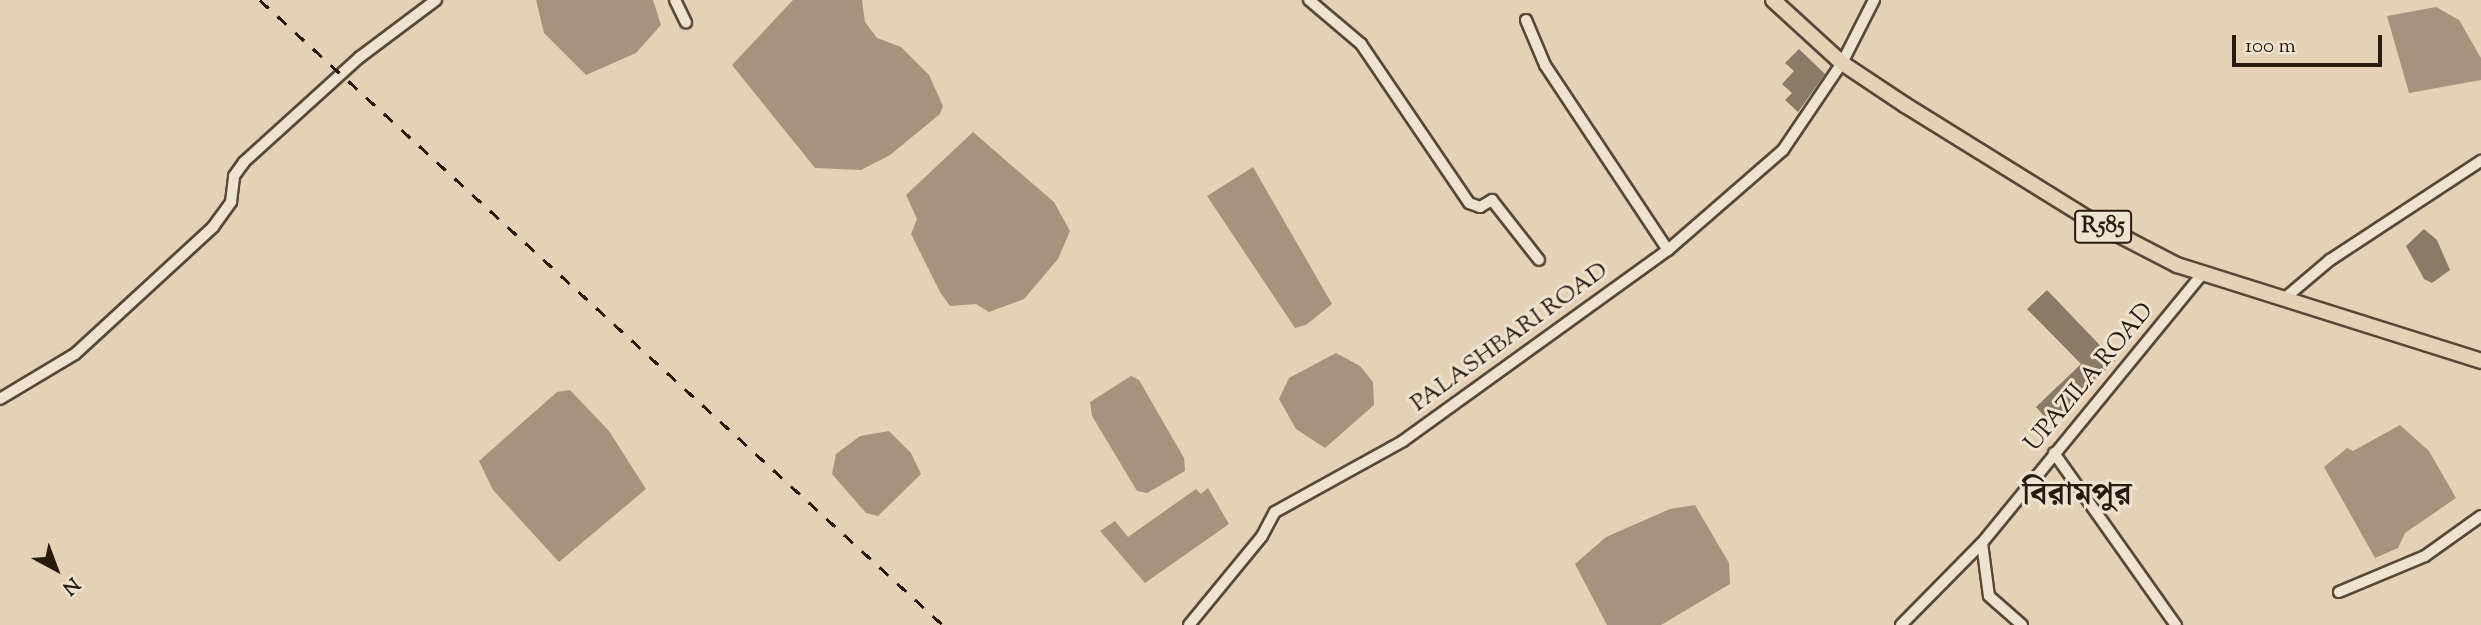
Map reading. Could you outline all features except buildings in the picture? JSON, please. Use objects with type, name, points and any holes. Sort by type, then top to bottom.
[{"type":"main road","name":"R585","points":[[1773,0],[1843,64],[2092,221],[2203,273],[2481,361]]},
{"type":"street","points":[[0,399],[75,355],[213,227],[231,202],[234,176],[244,162],[360,57],[436,0]]},
{"type":"street","points":[[675,0],[687,23]]},
{"type":"street","points":[[1309,0],[1361,44],[1469,203],[1480,207],[1492,200],[1539,260]]},
{"type":"street","name":"PALASHBARI ROAD","points":[[1189,625],[1262,536],[1275,512],[1403,441],[1668,250],[1783,150],[1843,64],[1874,0]]},
{"type":"street","points":[[1526,20],[1545,65],[1668,250]]},
{"type":"street","points":[[2285,298],[2330,260],[2481,161]]},
{"type":"street","name":"UPAZILA ROAD","points":[[1901,625],[1982,543],[2203,273]]},
{"type":"street","points":[[2054,453],[2176,625]]},
{"type":"street","points":[[2339,592],[2425,556],[2481,516]]},
{"type":"street","points":[[1982,543],[1989,596],[2022,625]]},
{"type":"shaded area","points":[[536,0],[653,0],[661,25],[636,53],[586,75],[544,33]]},
{"type":"shaded area","points":[[793,0],[862,0],[865,22],[877,38],[901,47],[929,75],[943,106],[940,114],[890,155],[861,170],[815,168],[732,65]]},
{"type":"shaded area","points":[[2436,7],[2459,20],[2481,58],[2481,80],[2409,93],[2387,16]]},
{"type":"shaded area","points":[[973,132],[1054,202],[1070,231],[1058,259],[1024,299],[989,312],[976,304],[950,306],[940,292],[911,234],[917,219],[906,195]]},
{"type":"shaded area","points":[[1253,167],[1332,304],[1306,325],[1295,328],[1207,196]]},
{"type":"shaded area","points":[[1336,353],[1360,366],[1373,382],[1374,405],[1325,448],[1296,429],[1279,399],[1289,378]]},
{"type":"shaded area","points":[[1131,376],[1139,380],[1184,458],[1185,471],[1147,493],[1137,491],[1092,416],[1090,402]]},
{"type":"shaded area","points":[[570,390],[609,431],[646,489],[559,562],[493,490],[479,461],[557,392]]},
{"type":"shaded area","points":[[2400,425],[2429,451],[2456,498],[2405,533],[2398,548],[2375,558],[2324,467],[2347,448],[2353,451]]},
{"type":"shaded area","points":[[889,431],[911,453],[921,474],[878,516],[866,513],[832,474],[836,454],[860,436]]},
{"type":"shaded area","points":[[1208,488],[1229,524],[1145,583],[1100,531],[1115,521],[1128,537],[1196,489],[1201,494]]},
{"type":"shaded area","points":[[1695,505],[1729,563],[1730,584],[1661,625],[1607,625],[1575,564],[1606,537],[1670,509]]},
{"type":"railway","points":[[260,0],[943,625]]},
{"type":"district","name":"বিরামপুর","points":[[2077,496]]}]
